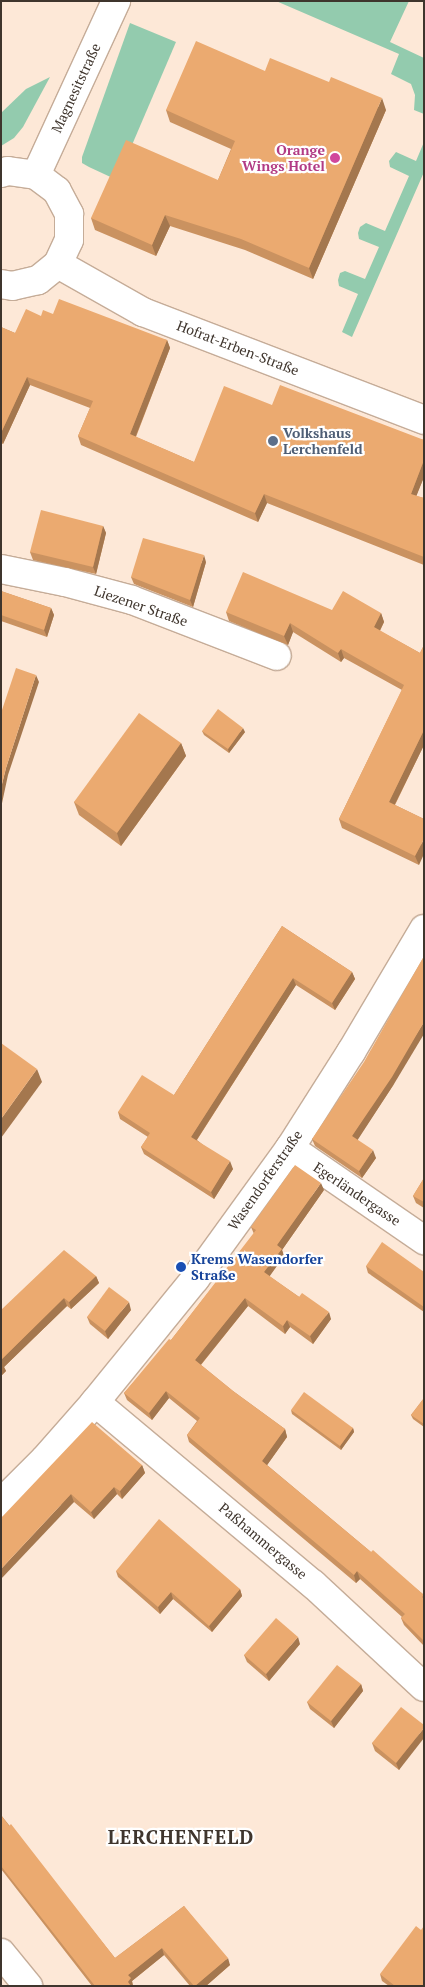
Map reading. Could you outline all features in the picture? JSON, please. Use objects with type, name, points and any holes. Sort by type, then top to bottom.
[{"type":"street","name":"Magnesitstraße","points":[[36,175],[116,1]]},
{"type":"street","points":[[1,173],[8,171],[36,175],[57,191],[69,214],[69,240],[58,264],[38,280],[14,286],[1,284]]},
{"type":"street","name":"Hofrat-Erben-Straße","points":[[58,264],[143,312],[424,420]]},
{"type":"street","name":"Liezener Straße","points":[[1,569],[65,582],[132,600],[276,656]]},
{"type":"street","name":"Wasendorferstraße","points":[[1,1503],[45,1459],[95,1402],[195,1279],[290,1148],[351,1052],[424,929]]},
{"type":"street","name":"Egerländergasse","points":[[290,1148],[424,1240]]},
{"type":"street","name":"Paßhammergasse","points":[[95,1402],[313,1584],[424,1688]]},
{"type":"street","points":[[1,1953],[28,1986]]},
{"type":"green space","points":[[276,1],[409,1],[390,42],[424,58],[424,114],[414,110],[415,95],[411,84],[391,74],[399,54]]},
{"type":"green space","points":[[130,23],[176,42],[117,180],[82,163],[82,157]]},
{"type":"green space","points":[[50,77],[23,127],[14,138],[1,146],[1,113],[26,89]]},
{"type":"green space","points":[[424,142],[424,172],[352,337],[342,332],[358,294],[339,286],[340,273],[345,271],[365,279],[379,247],[359,239],[360,227],[366,223],[385,231],[409,176],[390,167],[389,161],[396,152],[416,161]]},
{"type":"building","points":[[196,41],[265,71],[270,58],[329,82],[331,77],[382,98],[309,268],[241,239],[165,215],[152,245],[91,218],[126,140],[218,180],[235,141],[166,110]]},
{"type":"building","points":[[59,299],[167,340],[130,434],[194,462],[224,386],[272,405],[280,385],[424,440],[424,460],[411,494],[424,498],[424,557],[264,494],[255,513],[78,436],[93,401],[27,377],[1,433],[1,327],[15,333],[26,309],[41,316],[43,310],[53,314]]},
{"type":"building","points":[[41,510],[103,526],[93,567],[30,552]]},
{"type":"building","points":[[143,538],[204,555],[190,600],[131,577]]},
{"type":"building","points":[[243,572],[332,610],[343,591],[381,613],[374,627],[420,653],[424,645],[424,730],[389,802],[424,819],[424,839],[415,856],[339,819],[404,685],[341,649],[338,653],[290,623],[284,636],[226,612]]},
{"type":"building","points":[[1,591],[51,608],[44,630],[1,615]]},
{"type":"building","points":[[16,668],[36,675],[1,788],[1,713]]},
{"type":"building","points":[[218,709],[243,728],[228,749],[202,731]]},
{"type":"building","points":[[139,713],[181,743],[117,833],[74,802]]},
{"type":"building","points":[[282,926],[352,972],[332,1003],[293,978],[191,1137],[230,1161],[211,1192],[141,1147],[150,1133],[118,1112],[142,1075],[174,1095]]},
{"type":"building","points":[[424,956],[424,1022],[392,1077],[352,1136],[373,1150],[359,1171],[312,1139],[364,1062]]},
{"type":"building","points":[[1,1043],[37,1069],[1,1119]]},
{"type":"building","points":[[295,1165],[321,1183],[277,1245],[282,1249],[264,1272],[299,1297],[302,1293],[329,1312],[310,1336],[287,1320],[283,1326],[245,1298],[195,1360],[285,1429],[262,1461],[371,1552],[373,1550],[424,1595],[422,1597],[424,1599],[424,1641],[401,1618],[405,1614],[357,1571],[354,1575],[187,1435],[200,1418],[166,1391],[149,1413],[124,1393],[169,1339],[171,1340],[256,1230],[251,1227]]},
{"type":"building","points":[[424,1178],[424,1202],[413,1196]]},
{"type":"building","points":[[382,1242],[424,1272],[424,1307],[366,1266]]},
{"type":"building","points":[[64,1250],[96,1276],[69,1302],[64,1298],[1,1360],[1,1310]]},
{"type":"building","points":[[109,1287],[129,1302],[105,1331],[87,1317]]},
{"type":"building","points":[[304,1392],[353,1428],[340,1446],[291,1410]]},
{"type":"building","points":[[424,1398],[424,1424],[411,1415]]},
{"type":"building","points":[[92,1422],[142,1465],[120,1491],[114,1487],[91,1512],[71,1494],[1,1569],[1,1518]]},
{"type":"building","points":[[159,1519],[240,1589],[209,1626],[171,1592],[158,1607],[116,1571]]},
{"type":"building","points":[[276,1618],[298,1637],[266,1674],[244,1655]]},
{"type":"building","points":[[337,1665],[361,1684],[331,1721],[307,1702]]},
{"type":"building","points":[[401,1707],[424,1725],[424,1728],[396,1763],[372,1743]]},
{"type":"building","points":[[1,1815],[9,1826],[11,1824],[115,1958],[184,1906],[228,1958],[194,1986],[162,1948],[128,1975],[131,1978],[128,1982],[131,1986],[95,1986],[1,1866]]},
{"type":"building","points":[[416,1926],[421,1930],[424,1926],[424,1986],[395,1986],[380,1974]]},
{"type":"place","name":"Orange Wings Hotel","points":[[335,158]]},
{"type":"place","name":"Volkshaus Lerchenfeld","points":[[273,441]]},
{"type":"place","name":"Krems Wasendorfer Straße","points":[[181,1267]]},
{"type":"district","name":"LERCHENFELD","points":[[181,1837]]}]
